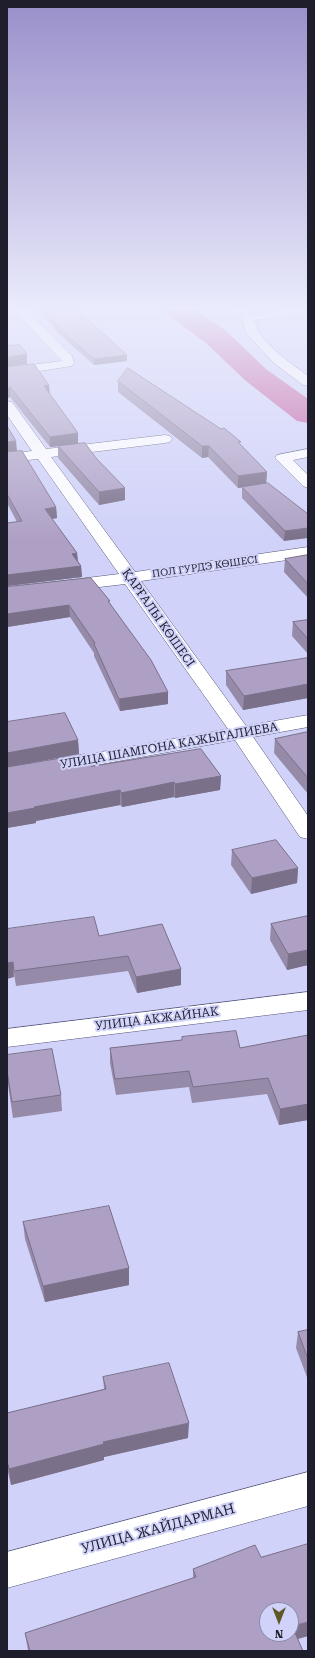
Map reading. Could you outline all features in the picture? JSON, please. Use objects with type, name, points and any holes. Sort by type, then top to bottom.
[{"type":"street","name":"ҚАРҒАЛЫ КӨШЕСІ","points":[[7,405],[241,734],[308,832]]},
{"type":"street","points":[[7,458],[165,439]]},
{"type":"street","points":[[308,453],[282,458],[308,483]]},
{"type":"street","name":"ПОЛ ГУРДЭ КӨШЕСІ","points":[[7,593],[130,578],[308,552]]},
{"type":"street","name":"УЛИЦА ШАМГОНА КАЖЫГАЛИЕВА","points":[[7,775],[308,721]]},
{"type":"street","name":"УЛИЦА АКЖАЙНАК","points":[[7,1038],[308,1001]]},
{"type":"street","name":"УЛИЦА ЖАЙДАРМАН","points":[[7,1570],[308,1489]]},
{"type":"building","points":[[7,385],[47,385],[44,386],[78,433],[50,437],[10,387],[7,389]]},
{"type":"building","points":[[124,385],[154,385],[221,429],[224,428],[241,442],[238,442],[267,472],[238,476],[209,446],[202,446]]},
{"type":"building","points":[[7,426],[16,441],[7,442]]},
{"type":"building","points":[[85,443],[96,458],[125,488],[99,492],[58,446]]},
{"type":"building","points":[[22,451],[56,507],[45,509],[77,553],[72,554],[81,566],[7,575],[7,523],[22,521],[7,494],[7,452]]},
{"type":"building","points":[[268,483],[308,514],[308,528],[285,531],[242,487]]},
{"type":"building","points":[[308,555],[308,584],[285,559]]},
{"type":"building","points":[[91,578],[110,601],[108,601],[151,660],[168,692],[119,699],[94,644],[95,643],[69,605],[7,614],[7,587]]},
{"type":"building","points":[[308,620],[308,639],[293,622]]},
{"type":"building","points":[[308,658],[308,684],[244,696],[226,671]]},
{"type":"building","points":[[65,713],[78,740],[7,753],[7,722]]},
{"type":"building","points":[[308,732],[308,778],[275,739]]},
{"type":"building","points":[[201,749],[221,776],[175,784],[174,782],[121,793],[120,790],[7,813],[7,767],[85,754],[91,766]]},
{"type":"building","points":[[276,840],[298,868],[252,878],[232,850]]},
{"type":"building","points":[[308,916],[308,950],[288,954],[271,924]]},
{"type":"building","points":[[94,917],[99,936],[162,924],[181,969],[136,977],[128,956],[14,971],[13,962],[7,963],[7,929]]},
{"type":"building","points":[[236,1031],[240,1048],[308,1035],[308,1104],[280,1109],[268,1078],[193,1087],[189,1071],[115,1079],[110,1048],[182,1040],[182,1037]]},
{"type":"building","points":[[52,1049],[61,1095],[12,1102],[7,1071],[7,1055]]},
{"type":"building","points":[[109,1206],[129,1268],[43,1286],[23,1222]]},
{"type":"building","points":[[308,1330],[308,1359],[298,1332]]},
{"type":"building","points":[[169,1363],[189,1423],[103,1442],[104,1444],[9,1469],[7,1461],[7,1413],[106,1389],[103,1377]]},
{"type":"building","points":[[308,1544],[308,1622],[299,1624],[299,1602],[259,1602],[259,1642],[299,1642],[303,1651],[30,1651],[25,1633],[196,1577],[193,1569],[255,1545],[261,1557]]},
{"type":"waterway","points":[[270,385],[308,414]]}]
